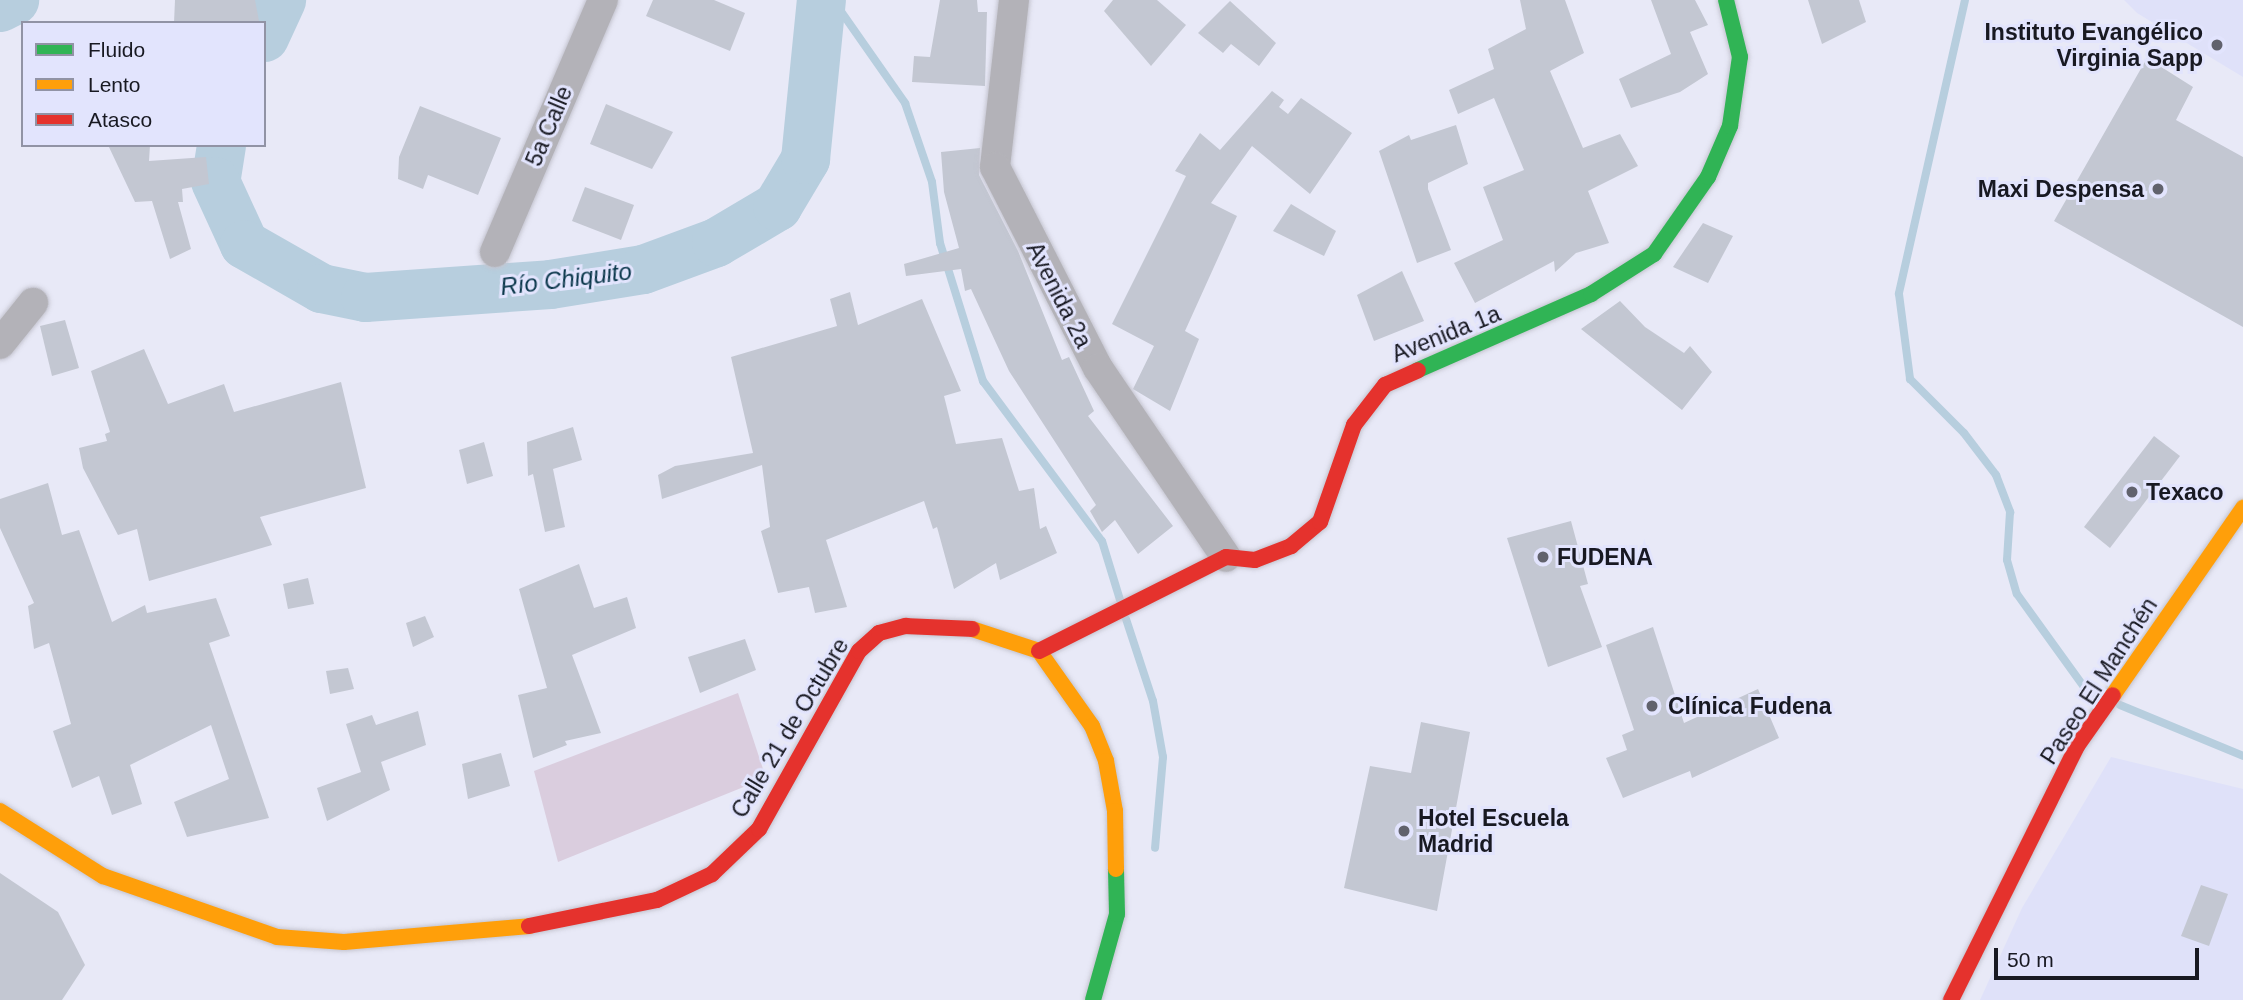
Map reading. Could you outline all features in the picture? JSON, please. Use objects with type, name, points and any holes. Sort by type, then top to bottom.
[{"type":"street","name":"5a Calle","points":[[495,252],[603,0]]},
{"type":"street","name":"Avenida 2a","points":[[1014,0],[995,167],[1098,368],[1227,557]]},
{"type":"street","name":"Avenida 1a","points":[[1040,651],[1105,615],[1227,557],[1267,558],[1320,522],[1333,498],[1354,425],[1385,384],[1591,294],[1626,276],[1673,233],[1708,177],[1730,126],[1740,57],[1726,0]]},
{"type":"street","points":[[0,344],[33,303]]},
{"type":"street","name":"Paseo El Manchén","points":[[1951,1000],[2077,746],[2243,508]]},
{"type":"street","name":"Calle 21 de Octubre","points":[[0,811],[103,876],[276,937],[344,942],[483,934],[657,900],[712,874],[759,829],[859,651],[879,633],[906,626],[985,630],[1040,651]]},
{"type":"street","points":[[1040,651],[1092,726],[1111,785],[1117,914],[1093,1000]]},
{"type":"shaded area","name":"Instituto Evangélico Virginia Sapp","points":[[2124,0],[2243,0],[2243,77],[2137,13]]},
{"type":"shaded area","points":[[738,693],[766,778],[558,862],[534,771]]},
{"type":"shaded area","points":[[2111,757],[2243,789],[2243,1000],[1980,1000],[2022,908]]},
{"type":"building","points":[[175,0],[255,0],[259,21],[174,21]]},
{"type":"building","points":[[653,0],[714,0],[745,13],[730,51],[646,16]]},
{"type":"building","points":[[940,0],[977,0],[978,12],[987,12],[985,86],[912,82],[914,56],[930,57]]},
{"type":"building","points":[[1113,0],[1157,0],[1186,25],[1151,66],[1104,11]]},
{"type":"building","points":[[1520,0],[1565,0],[1584,53],[1550,71],[1583,148],[1620,134],[1638,166],[1588,191],[1609,243],[1576,253],[1555,272],[1554,261],[1475,303],[1454,263],[1503,240],[1483,187],[1524,170],[1494,98],[1458,114],[1449,90],[1494,69],[1488,49],[1526,29]]},
{"type":"building","points":[[1651,0],[1695,0],[1708,25],[1690,32],[1708,74],[1680,92],[1631,108],[1619,79],[1671,54]]},
{"type":"building","points":[[1808,0],[1859,0],[1866,22],[1822,44]]},
{"type":"building","points":[[1230,1],[1276,43],[1259,66],[1231,44],[1223,53],[1198,33]]},
{"type":"building","name":"Maxi Despensa","points":[[2147,58],[2193,87],[2176,120],[2243,157],[2243,327],[2054,221]]},
{"type":"building","points":[[1272,91],[1284,100],[1279,107],[1288,114],[1301,98],[1352,133],[1310,194],[1252,146],[1211,203],[1237,216],[1185,331],[1199,339],[1170,411],[1133,389],[1154,346],[1112,324],[1186,176],[1175,171],[1200,133],[1220,150]]},
{"type":"building","points":[[606,104],[673,132],[652,169],[590,144]]},
{"type":"building","points":[[420,106],[501,138],[478,195],[428,175],[423,189],[398,179],[399,157]]},
{"type":"building","points":[[1456,125],[1468,164],[1428,183],[1451,250],[1417,263],[1379,151],[1409,135],[1411,140]]},
{"type":"building","points":[[109,147],[150,147],[149,161],[206,157],[209,184],[182,189],[183,202],[178,202],[191,249],[170,259],[152,201],[135,202]]},
{"type":"building","points":[[980,148],[979,175],[1018,251],[1062,360],[1069,357],[1094,411],[1088,416],[1173,526],[1138,554],[1115,520],[1102,532],[1090,511],[1096,505],[1009,371],[971,289],[965,291],[961,269],[906,276],[904,264],[959,248],[944,192],[941,152]]},
{"type":"building","points":[[585,187],[634,205],[621,240],[572,221]]},
{"type":"building","points":[[1291,204],[1336,231],[1324,256],[1273,231]]},
{"type":"building","points":[[1703,223],[1733,236],[1708,283],[1673,267]]},
{"type":"building","points":[[1402,271],[1424,321],[1374,341],[1357,295]]},
{"type":"building","points":[[850,292],[858,325],[922,299],[961,391],[944,396],[956,444],[1002,438],[1019,491],[1034,488],[1040,529],[1046,526],[1057,553],[1000,580],[996,563],[954,589],[937,527],[933,529],[924,501],[826,540],[847,607],[815,613],[809,587],[778,593],[761,531],[770,527],[762,465],[662,499],[658,475],[675,466],[753,453],[731,357],[837,326],[830,299]]},
{"type":"building","points":[[1620,301],[1645,327],[1684,353],[1690,346],[1712,372],[1682,410],[1581,329]]},
{"type":"building","points":[[65,320],[79,368],[52,376],[40,326]]},
{"type":"building","points":[[144,349],[168,404],[224,384],[234,412],[341,382],[366,488],[260,517],[272,545],[149,581],[137,529],[118,535],[83,468],[79,448],[107,441],[105,434],[110,432],[91,371]]},
{"type":"building","points":[[573,427],[582,460],[553,469],[565,527],[545,532],[533,474],[528,476],[527,442]]},
{"type":"building","name":"Texaco","points":[[2154,436],[2180,456],[2110,548],[2084,527]]},
{"type":"building","points":[[484,442],[493,476],[467,484],[459,450]]},
{"type":"building","points":[[48,483],[62,535],[79,530],[112,622],[145,605],[147,613],[216,598],[230,636],[209,643],[269,818],[187,837],[174,802],[229,779],[211,725],[130,765],[142,804],[112,815],[99,776],[72,788],[53,731],[71,724],[49,643],[34,649],[28,606],[34,603],[0,528],[0,499]]},
{"type":"building","points":[[1571,521],[1588,584],[1580,586],[1602,647],[1548,667],[1507,538]]},
{"type":"building","points":[[579,564],[594,608],[627,597],[636,628],[572,655],[601,733],[565,741],[567,745],[533,758],[518,695],[547,688],[519,589]]},
{"type":"building","points":[[308,578],[314,604],[288,609],[283,584]]},
{"type":"building","points":[[425,616],[434,637],[413,647],[406,623]]},
{"type":"building","name":"Clínica Fudena","points":[[1653,627],[1684,723],[1758,689],[1779,738],[1692,778],[1690,771],[1623,798],[1606,758],[1627,750],[1622,735],[1634,730],[1606,645]]},
{"type":"building","points":[[745,639],[756,670],[700,693],[688,657]]},
{"type":"building","points":[[348,668],[354,689],[330,694],[326,671]]},
{"type":"building","points":[[418,711],[426,745],[381,762],[390,790],[327,821],[317,788],[361,772],[346,724],[372,715],[376,725]]},
{"type":"building","name":"Hotel Escuela Madrid","points":[[1421,722],[1470,732],[1437,911],[1344,888],[1370,766],[1411,773]]},
{"type":"building","points":[[501,753],[510,786],[468,799],[462,764]]},
{"type":"building","points":[[0,873],[58,912],[85,965],[62,1000],[0,1000]]},
{"type":"building","points":[[2201,885],[2228,894],[2209,946],[2181,936]]},
{"type":"waterway","name":"Río Chiquito","points":[[0,7],[14,0]]},
{"type":"waterway","name":"Río Chiquito","points":[[266,33],[281,0]]},
{"type":"waterway","name":"Río Chiquito","points":[[221,147],[215,181],[244,244],[321,288],[365,297],[550,284],[643,269],[716,242],[777,206],[805,159],[821,0]]},
{"type":"waterway","points":[[833,0],[905,103],[932,182],[940,243],[983,381],[1102,541],[1120,600]]},
{"type":"waterway","points":[[1965,0],[1899,294],[1910,379],[1964,433],[1996,475],[2010,512],[2007,560],[2017,594],[2087,691],[2098,696]]},
{"type":"waterway","points":[[1126,619],[1153,701],[1163,757],[1155,848]]},
{"type":"waterway","points":[[2120,705],[2243,756]]},
{"type":"traffic: fast","points":[[1418,370],[1591,294],[1654,254],[1708,177],[1730,126],[1740,57],[1726,0]]},
{"type":"traffic: fast","points":[[1093,1000],[1117,914],[1116,869]]},
{"type":"traffic: slow","points":[[2113,695],[2243,508]]},
{"type":"traffic: slow","points":[[972,629],[1039,651],[1092,726],[1106,761],[1115,811],[1116,869]]},
{"type":"traffic: slow","points":[[0,811],[103,876],[277,937],[344,942],[529,926]]},
{"type":"traffic: jam","points":[[1039,651],[1226,557],[1255,560],[1291,546],[1320,522],[1354,425],[1385,385],[1418,370]]},
{"type":"traffic: jam","points":[[529,926],[657,900],[712,874],[759,829],[859,651],[879,633],[906,626],[972,629]]},
{"type":"traffic: jam","points":[[1951,1000],[2077,746],[2113,695]]},
{"type":"place","name":"Instituto Evangélico Virginia Sapp","points":[[2217,45]]},
{"type":"place","name":"Maxi Despensa","points":[[2158,189]]},
{"type":"place","name":"Texaco","points":[[2132,492]]},
{"type":"place","name":"FUDENA","points":[[1543,557]]},
{"type":"place","name":"Clínica Fudena","points":[[1652,706]]},
{"type":"place","name":"Hotel Escuela Madrid","points":[[1404,831]]}]
